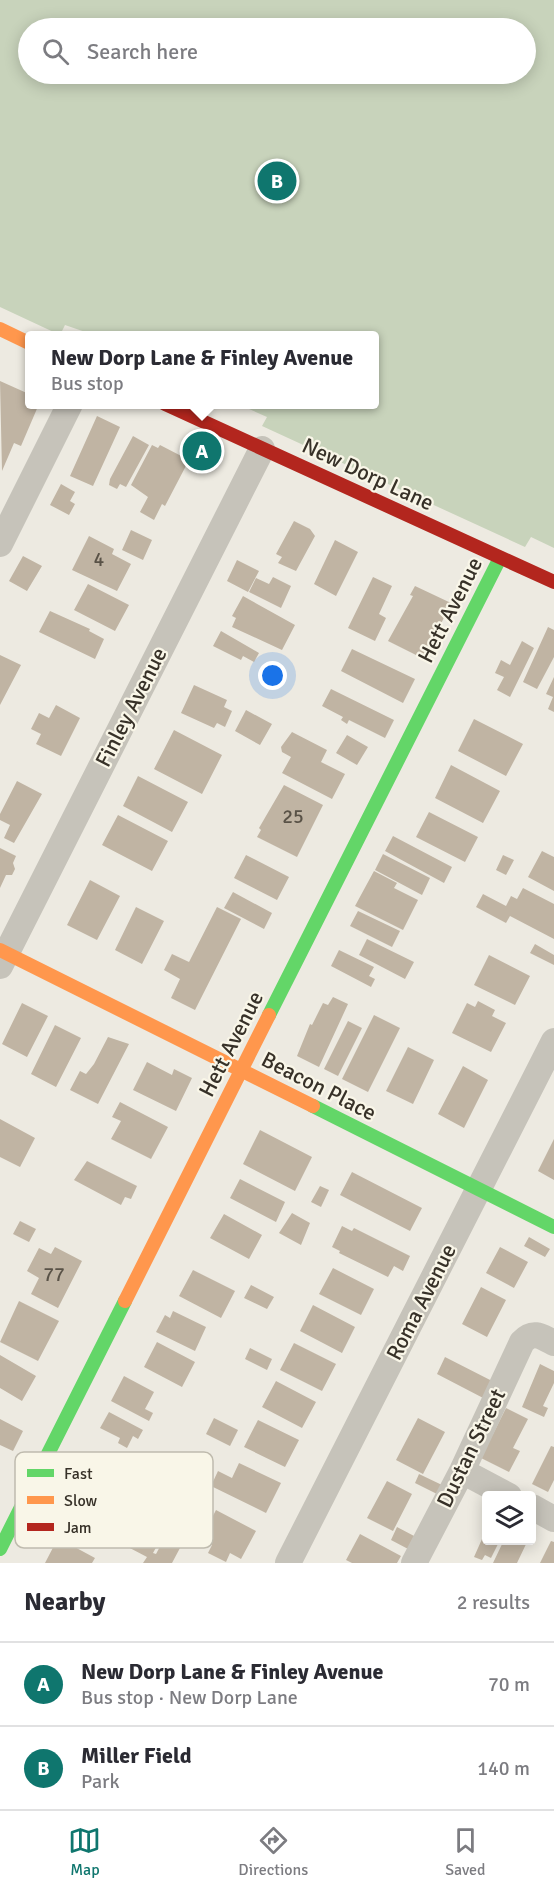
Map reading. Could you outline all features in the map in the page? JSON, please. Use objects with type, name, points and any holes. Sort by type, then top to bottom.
[{"type":"street","points":[[0,329],[25,341]]},
{"type":"street","points":[[0,544],[68,409]]},
{"type":"street","name":"New Dorp Lane","points":[[174,409],[554,582]]},
{"type":"street","name":"Finley Avenue","points":[[2,956],[262,449]]},
{"type":"street","name":"Hett Avenue","points":[[49,1452],[500,558]]},
{"type":"street","name":"Beacon Place","points":[[2,956],[241,1071],[554,1227]]},
{"type":"street","name":"Roma Avenue","points":[[288,1563],[554,1041]]},
{"type":"street","name":"Dustan Street","points":[[414,1563],[462,1471],[522,1342],[530,1335],[542,1336],[554,1343]]},
{"type":"street","points":[[462,1471],[500,1491]]},
{"type":"street","points":[[536,1510],[554,1519]]},
{"type":"street","name":"Hett Avenue","points":[[0,1549],[15,1519]]},
{"type":"green space","points":[[0,0],[554,0],[554,548],[531,537],[525,547],[262,426],[267,417],[249,409],[379,409],[379,331],[82,331],[65,325],[62,331],[51,331],[0,307]]},
{"type":"building","points":[[0,381],[25,392],[25,409],[37,409],[21,446],[14,443],[2,471]]},
{"type":"building","points":[[97,416],[120,427],[93,486],[70,476]]},
{"type":"building","points":[[133,436],[149,445],[126,487],[120,484],[117,489],[109,485],[110,479]]},
{"type":"building","points":[[152,445],[158,448],[160,445],[189,460],[165,506],[162,504],[154,520],[140,512],[148,497],[131,485]]},
{"type":"building","points":[[61,484],[75,492],[70,501],[75,504],[69,515],[50,505]]},
{"type":"building","points":[[294,521],[310,529],[315,536],[296,571],[278,563],[282,557],[276,554]]},
{"type":"building","points":[[131,530],[152,540],[143,560],[122,550]]},
{"type":"building","points":[[89,536],[114,549],[112,554],[131,564],[117,591],[72,570]]},
{"type":"building","points":[[335,540],[358,552],[336,596],[314,584]]},
{"type":"building","points":[[23,556],[42,566],[27,591],[9,581]]},
{"type":"building","points":[[237,560],[259,571],[248,592],[227,581]]},
{"type":"building","points":[[273,577],[291,586],[281,608],[249,592],[256,578],[269,584]]},
{"type":"building","points":[[373,577],[392,586],[379,614],[386,618],[375,641],[348,628]]},
{"type":"building","points":[[88,584],[129,605],[115,631],[74,610]]},
{"type":"building","points":[[415,586],[451,603],[424,659],[388,641],[413,596],[410,595]]},
{"type":"building","points":[[243,596],[295,625],[282,650],[232,627],[236,618],[232,616]]},
{"type":"building","points":[[50,611],[90,629],[89,631],[104,639],[95,659],[39,632]]},
{"type":"building","points":[[548,627],[554,630],[554,657],[537,689],[523,682]]},
{"type":"building","points":[[221,631],[259,653],[254,662],[243,656],[241,660],[213,646]]},
{"type":"building","points":[[522,641],[534,648],[510,697],[497,690],[504,677],[495,673],[501,660],[510,665]]},
{"type":"building","points":[[352,649],[415,679],[403,703],[341,671]]},
{"type":"building","points":[[0,655],[21,665],[0,705]]},
{"type":"building","points":[[554,677],[554,712],[548,709],[553,697],[546,694]]},
{"type":"building","points":[[194,685],[227,700],[224,707],[232,711],[225,727],[217,723],[214,728],[181,713]]},
{"type":"building","points":[[331,689],[394,720],[385,738],[349,720],[347,724],[341,720],[343,717],[322,706]]},
{"type":"building","points":[[56,705],[80,718],[61,756],[36,744],[41,734],[31,729],[39,713],[49,718]]},
{"type":"building","points":[[246,710],[272,724],[260,745],[235,731]]},
{"type":"building","points":[[474,719],[523,744],[506,776],[458,751]]},
{"type":"building","points":[[174,730],[222,755],[202,794],[154,769]]},
{"type":"building","points":[[292,732],[327,750],[321,762],[345,774],[332,799],[282,773],[291,757],[282,752],[281,747]]},
{"type":"building","points":[[347,735],[368,747],[357,765],[336,753]]},
{"type":"building","points":[[451,765],[500,791],[483,823],[435,798]]},
{"type":"building","points":[[138,776],[188,802],[172,832],[123,806]]},
{"type":"building","points":[[17,781],[42,794],[14,843],[4,838],[10,825],[0,820],[0,814]]},
{"type":"building","points":[[284,785],[323,805],[297,857],[257,837],[261,830],[259,828]]},
{"type":"building","points":[[429,812],[478,837],[465,862],[416,837]]},
{"type":"building","points":[[118,815],[168,841],[152,871],[102,845]]},
{"type":"building","points":[[393,836],[452,867],[444,883],[385,851]]},
{"type":"building","points":[[0,848],[16,856],[12,875],[6,875],[0,888]]},
{"type":"building","points":[[542,851],[554,857],[554,891],[528,877]]},
{"type":"building","points":[[383,854],[430,878],[422,895],[375,870]]},
{"type":"building","points":[[246,855],[289,877],[277,900],[234,878]]},
{"type":"building","points":[[503,855],[514,860],[506,875],[496,870]]},
{"type":"building","points":[[374,871],[397,883],[394,888],[418,900],[403,930],[355,906]]},
{"type":"building","points":[[90,880],[120,896],[97,940],[67,925]]},
{"type":"building","points":[[523,888],[554,904],[554,939],[510,916],[506,923],[476,907],[483,894],[506,906],[511,896],[517,899]]},
{"type":"building","points":[[233,892],[272,913],[264,929],[224,908]]},
{"type":"building","points":[[136,907],[164,921],[142,964],[115,950]]},
{"type":"building","points":[[217,907],[241,919],[195,1010],[171,998],[180,979],[164,970],[172,954],[189,962]]},
{"type":"building","points":[[358,911],[400,931],[392,947],[350,926]]},
{"type":"building","points":[[367,939],[414,962],[405,979],[359,955]]},
{"type":"building","points":[[535,944],[554,955],[554,965],[530,953]]},
{"type":"building","points":[[339,950],[374,967],[369,976],[375,979],[371,987],[331,966]]},
{"type":"building","points":[[489,955],[530,976],[515,1005],[474,985]]},
{"type":"building","points":[[333,997],[348,1004],[319,1067],[297,1056],[310,1024],[312,1025],[323,1003],[328,1005]]},
{"type":"building","points":[[478,1001],[495,1010],[492,1016],[506,1023],[491,1052],[452,1033],[467,1003],[475,1007]]},
{"type":"building","points":[[22,1003],[48,1016],[27,1057],[2,1044]]},
{"type":"building","points":[[374,1015],[400,1028],[368,1092],[342,1079]]},
{"type":"building","points":[[348,1021],[362,1028],[338,1076],[324,1069]]},
{"type":"building","points":[[55,1025],[81,1038],[56,1087],[31,1074]]},
{"type":"building","points":[[108,1037],[129,1044],[98,1104],[70,1090],[80,1071],[86,1074],[94,1064]]},
{"type":"building","points":[[408,1047],[434,1060],[413,1104],[386,1091]]},
{"type":"building","points":[[147,1062],[172,1075],[174,1069],[192,1078],[176,1111],[133,1090]]},
{"type":"building","points":[[463,1066],[488,1080],[464,1128],[438,1114]]},
{"type":"building","points":[[120,1102],[168,1127],[151,1159],[111,1139],[121,1121],[112,1117]]},
{"type":"building","points":[[0,1119],[35,1138],[20,1167],[0,1157]]},
{"type":"building","points":[[260,1130],[312,1157],[295,1191],[243,1164]]},
{"type":"building","points":[[554,1139],[554,1180],[538,1171]]},
{"type":"building","points":[[87,1161],[137,1186],[131,1199],[125,1197],[121,1205],[74,1180]]},
{"type":"building","points":[[352,1172],[422,1208],[410,1231],[340,1195]]},
{"type":"building","points":[[240,1179],[285,1202],[276,1222],[230,1198]]},
{"type":"building","points":[[320,1186],[329,1190],[321,1207],[311,1202]]},
{"type":"building","points":[[292,1213],[310,1223],[301,1245],[279,1233]]},
{"type":"building","points":[[224,1214],[262,1235],[249,1259],[210,1238]]},
{"type":"building","points":[[20,1221],[36,1229],[29,1242],[13,1234]]},
{"type":"building","points":[[342,1226],[352,1231],[354,1228],[410,1256],[403,1271],[394,1266],[388,1277],[339,1253],[340,1251],[332,1247]]},
{"type":"building","points":[[529,1237],[550,1249],[545,1257],[524,1246]]},
{"type":"building","points":[[55,1247],[82,1261],[58,1308],[31,1294],[39,1278],[27,1271],[39,1248],[51,1254]]},
{"type":"building","points":[[500,1247],[528,1262],[514,1288],[486,1273]]},
{"type":"building","points":[[333,1268],[374,1289],[361,1315],[319,1294]]},
{"type":"building","points":[[193,1270],[235,1291],[221,1318],[179,1296]]},
{"type":"building","points":[[251,1285],[274,1297],[267,1309],[244,1298]]},
{"type":"building","points":[[481,1287],[506,1300],[487,1337],[462,1324]]},
{"type":"building","points":[[19,1301],[59,1321],[38,1361],[0,1342]]},
{"type":"building","points":[[313,1305],[355,1327],[342,1353],[300,1331]]},
{"type":"building","points":[[173,1311],[206,1327],[195,1351],[156,1332],[165,1315],[170,1318]]},
{"type":"building","points":[[157,1342],[195,1362],[182,1387],[144,1367]]},
{"type":"building","points":[[294,1343],[336,1364],[322,1391],[280,1370]]},
{"type":"building","points":[[250,1348],[272,1359],[267,1370],[245,1359]]},
{"type":"building","points":[[0,1355],[36,1376],[22,1401],[0,1388]]},
{"type":"building","points":[[445,1357],[496,1383],[487,1400],[437,1374]]},
{"type":"building","points":[[540,1364],[554,1371],[554,1383],[543,1406],[548,1408],[544,1417],[522,1407]]},
{"type":"building","points":[[124,1376],[154,1392],[145,1409],[153,1413],[149,1421],[111,1401]]},
{"type":"building","points":[[276,1381],[316,1402],[302,1428],[262,1407]]},
{"type":"building","points":[[506,1408],[528,1419],[513,1448],[520,1451],[509,1472],[475,1455],[493,1434]]},
{"type":"building","points":[[109,1412],[143,1430],[138,1439],[133,1436],[127,1448],[118,1443],[120,1438],[100,1428]]},
{"type":"building","points":[[214,1418],[238,1430],[230,1446],[206,1434]]},
{"type":"building","points":[[418,1418],[445,1432],[423,1474],[396,1460]]},
{"type":"building","points":[[0,1419],[23,1431],[13,1451],[0,1445]]},
{"type":"building","points":[[258,1420],[299,1440],[285,1467],[244,1447]]},
{"type":"building","points":[[551,1446],[554,1447],[554,1480],[548,1492],[532,1484]]},
{"type":"building","points":[[239,1463],[281,1483],[266,1513],[213,1487],[218,1471],[232,1478]]},
{"type":"building","points":[[419,1474],[442,1485],[437,1494],[415,1483]]},
{"type":"building","points":[[387,1481],[412,1494],[393,1531],[367,1518]]},
{"type":"building","points":[[216,1510],[256,1531],[241,1559],[230,1553],[226,1562],[208,1553],[213,1548],[213,1516]]},
{"type":"building","points":[[397,1527],[416,1537],[410,1550],[391,1540]]},
{"type":"building","points":[[360,1534],[401,1556],[397,1563],[352,1563],[346,1560]]},
{"type":"building","points":[[482,1539],[482,1545],[498,1545],[491,1558],[485,1555],[482,1560],[474,1557]]},
{"type":"building","points":[[551,1541],[554,1542],[554,1563],[540,1563]]},
{"type":"building","points":[[502,1545],[526,1545],[517,1563],[493,1563]]},
{"type":"building","points":[[53,1548],[76,1548],[95,1558],[92,1563],[45,1563]]},
{"type":"building","points":[[130,1548],[156,1548],[153,1553],[156,1554],[159,1548],[180,1548],[172,1563],[143,1563],[147,1557]]},
{"type":"traffic: fast","points":[[269,1015],[500,558]]},
{"type":"traffic: fast","points":[[313,1106],[554,1227]]},
{"type":"traffic: fast","points":[[49,1452],[125,1301]]},
{"type":"traffic: fast","points":[[0,1549],[15,1519]]},
{"type":"traffic: slow","points":[[0,329],[25,341]]},
{"type":"traffic: slow","points":[[0,950],[313,1106]]},
{"type":"traffic: slow","points":[[125,1301],[269,1015]]},
{"type":"traffic: jam","points":[[176,409],[554,582]]},
{"type":"place","name":"Miller Field","points":[[277,181]]},
{"type":"place","name":"New Dorp Lane & Finley Avenue","points":[[202,451]]}]
